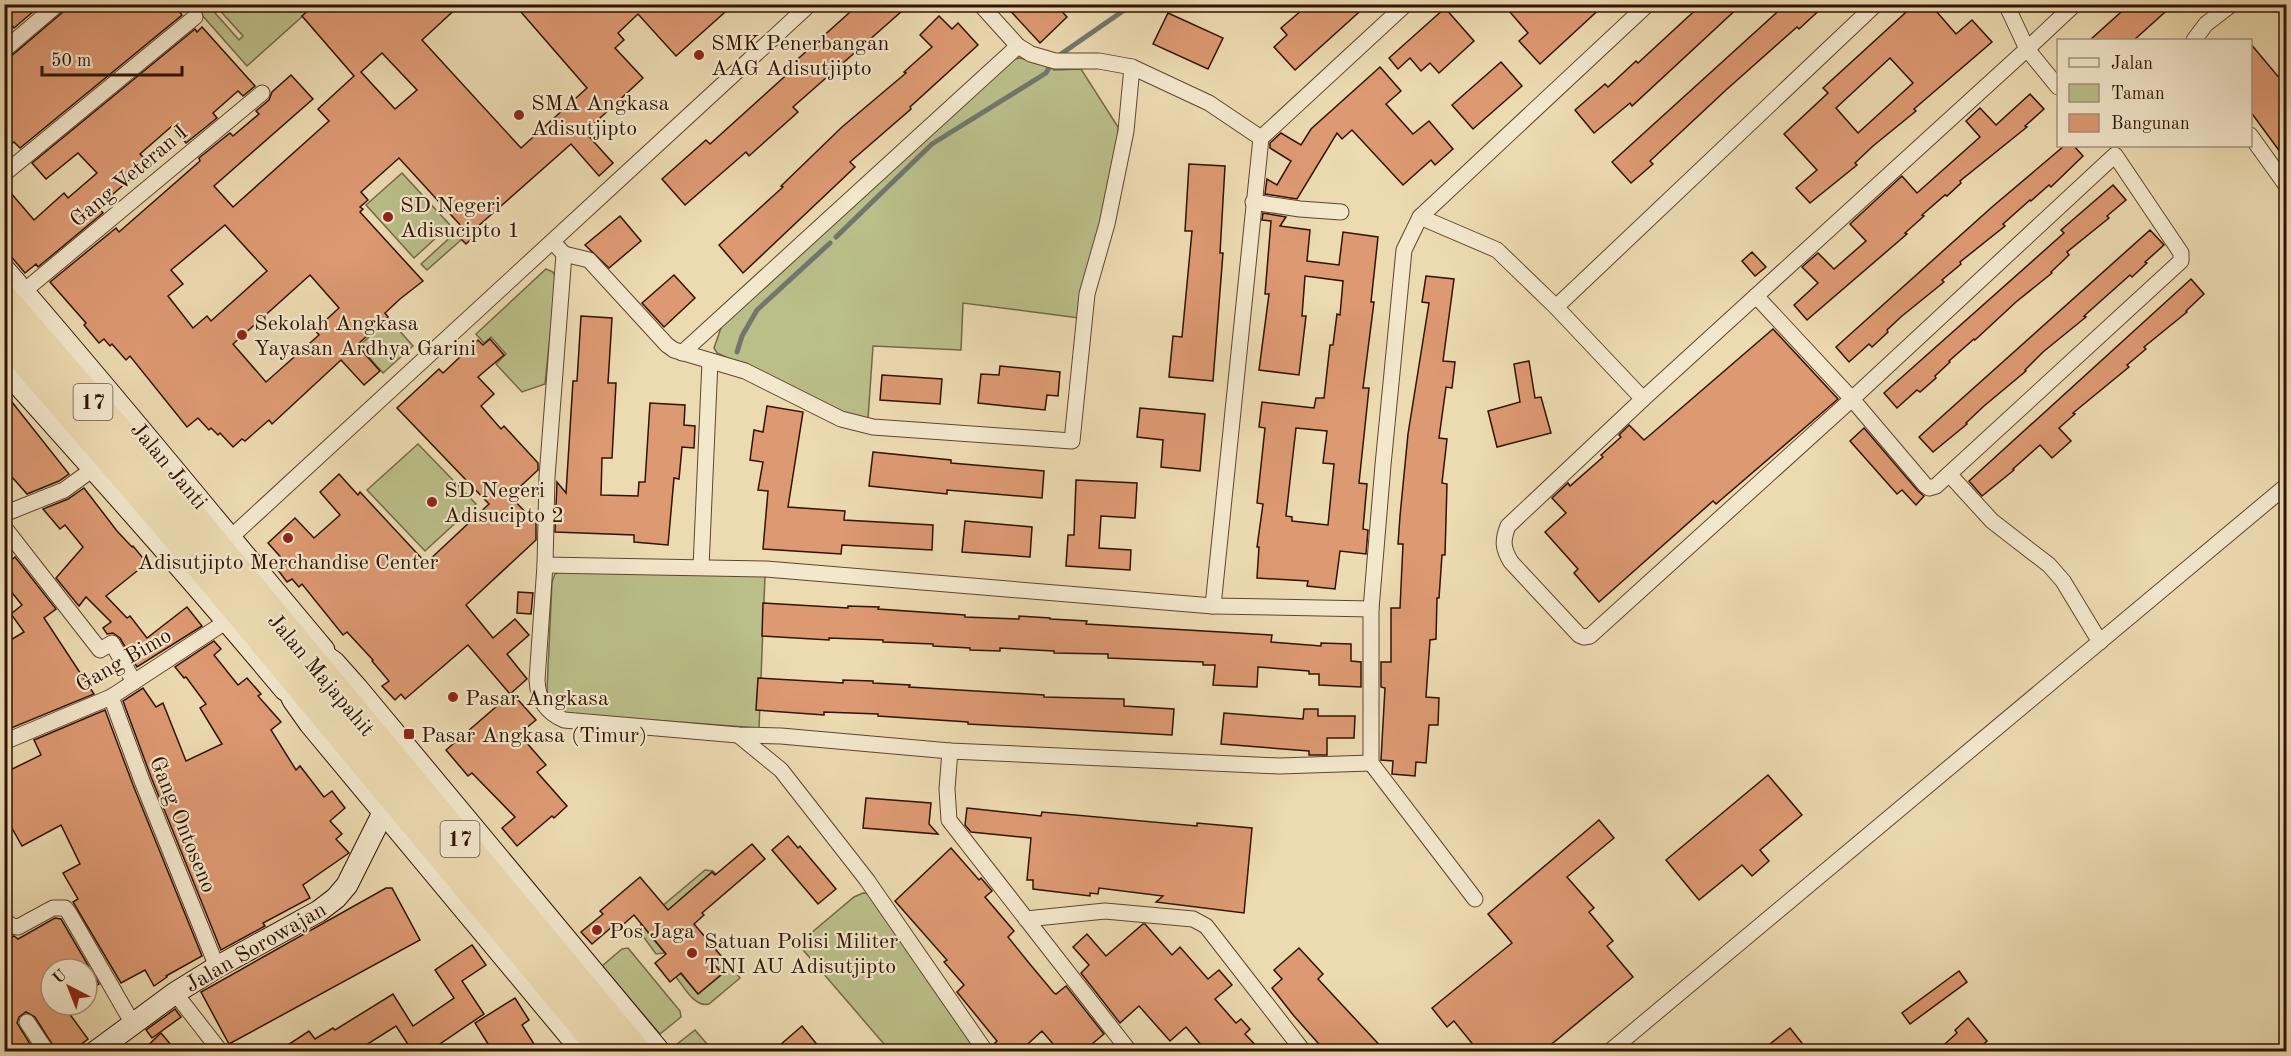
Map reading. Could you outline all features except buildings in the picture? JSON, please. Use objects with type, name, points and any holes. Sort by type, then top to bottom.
[{"type":"highway","name":"Jalan Majapahit","points":[[14,295],[172,512],[274,635],[538,984],[605,1052]]},
{"type":"highway","name":"Jalan Majapahit","points":[[4,336],[172,512]]},
{"type":"highway","name":"Jalan Majapahit","points":[[274,635],[462,828],[637,1052]]},
{"type":"street","points":[[4,50],[58,4]]},
{"type":"street","points":[[230,538],[810,4]]},
{"type":"street","points":[[980,4],[1018,46],[1031,54],[1055,61],[1099,61],[1132,66],[1209,103],[1261,138]]},
{"type":"street","points":[[1213,606],[1261,138],[1406,4]]},
{"type":"street","points":[[1475,899],[1371,763],[1371,609],[1404,250],[1420,217],[1648,4]]},
{"type":"street","points":[[1556,307],[1876,4]]},
{"type":"street","points":[[2006,4],[2027,49],[2057,86]]},
{"type":"street","points":[[1756,296],[1852,399],[1929,488],[1936,486],[2181,261],[2181,253],[2111,150],[1852,399],[1590,636],[1579,635],[1511,562],[1504,549],[1504,535],[1508,526],[1643,399],[2075,4]]},
{"type":"street","points":[[2195,39],[2206,24],[2232,4]]},
{"type":"street","points":[[4,174],[195,17]]},
{"type":"street","points":[[682,353],[1018,46]]},
{"type":"street","points":[[553,242],[564,254],[589,260],[667,345],[682,353],[745,371],[841,418],[858,424],[1072,441],[1087,294],[1107,224],[1126,131],[1132,66]]},
{"type":"street","name":"Gang Veteran I","points":[[14,295],[262,93]]},
{"type":"street","points":[[2252,138],[2286,185]]},
{"type":"street","points":[[1253,201],[1300,209],[1341,212]]},
{"type":"street","points":[[1420,217],[1497,250],[1556,307],[1643,399]]},
{"type":"street","points":[[564,254],[547,477],[538,690],[544,705],[552,715],[564,720],[950,751],[1279,766],[1371,763]]},
{"type":"street","name":"Jalan Janti","points":[[4,269],[14,295],[192,490],[334,662]]},
{"type":"street","points":[[701,567],[710,361]]},
{"type":"street","points":[[4,369],[227,621],[293,699],[310,724],[383,813],[538,984],[583,1052]]},
{"type":"street","points":[[4,514],[64,490],[93,469]]},
{"type":"street","points":[[1949,474],[1992,521],[2049,565],[2063,581],[2100,642]]},
{"type":"street","points":[[1609,1052],[2286,486]]},
{"type":"street","points":[[4,527],[100,650],[111,643],[134,682]]},
{"type":"street","points":[[545,565],[765,569],[1213,606],[1371,609]]},
{"type":"street","name":"Gang Bimo","points":[[4,742],[111,697],[227,621]]},
{"type":"street","points":[[274,635],[293,699]]},
{"type":"street","points":[[274,635],[334,662],[462,828],[660,1052]]},
{"type":"street","name":"Gang Ontoseno","points":[[111,697],[142,781],[217,967]]},
{"type":"street","points":[[738,735],[781,770],[867,880],[986,1052]]},
{"type":"street","points":[[950,751],[947,789],[950,820],[1130,1052]]},
{"type":"street","name":"Jalan Sorowajan","points":[[95,1052],[175,993],[217,967],[319,911],[336,898],[347,885],[383,813]]},
{"type":"street","points":[[4,920],[18,927],[53,908],[65,908],[133,1024]]},
{"type":"street","points":[[1026,919],[1105,911],[1193,919],[1206,926],[1304,1052]]},
{"type":"street","points":[[175,993],[221,1052]]},
{"type":"street","points":[[27,1022],[48,1052]]},
{"type":"green space","points":[[193,5],[208,5],[239,40],[243,36],[215,5],[315,5],[247,66]]},
{"type":"green space","points":[[1020,58],[1047,65],[1054,70],[1081,69],[1118,127],[1118,141],[1079,318],[963,303],[961,350],[873,346],[868,419],[846,413],[717,353],[714,348],[722,325],[1014,59]]},
{"type":"green space","points":[[402,173],[450,225],[414,258],[366,205]]},
{"type":"green space","points":[[455,233],[461,240],[427,270],[421,264]]},
{"type":"green space","points":[[546,269],[553,272],[556,278],[545,384],[522,392],[496,364],[506,354],[491,337],[484,343],[476,334]]},
{"type":"green space","points":[[389,319],[413,346],[383,373],[359,346]]},
{"type":"green space","points":[[418,444],[476,504],[425,551],[367,490]]},
{"type":"green space","points":[[559,572],[765,576],[759,728],[569,714],[558,708],[550,699],[547,690],[552,582],[555,574]]},
{"type":"green space","points":[[705,870],[713,871],[716,874],[712,872],[648,933],[665,953],[656,954],[640,932],[641,924]]},
{"type":"green space","points":[[863,893],[870,894],[989,1051],[890,1051],[798,944],[854,897]]},
{"type":"green space","points":[[628,948],[680,1011],[681,1017],[660,1034],[602,966],[622,949]]},
{"type":"green space","points":[[722,957],[740,978],[709,1004],[699,1003],[690,996],[676,977],[680,973],[698,994],[722,974],[714,963]]},
{"type":"green space","points":[[695,1030],[713,1051],[675,1051],[672,1048]]},
{"type":"waterway","points":[[1061,54],[1133,4]]},
{"type":"waterway","points":[[836,237],[932,144],[1046,73],[1050,66]]},
{"type":"waterway","points":[[737,352],[742,336],[757,310],[830,243]]},
{"type":"place","name":"SMK Penerbangan AAG Adisutjipto","points":[[699,55]]},
{"type":"place","name":"SMA Angkasa Adisutjipto","points":[[519,115]]},
{"type":"place","name":"SD Negeri Adisucipto 1","points":[[388,217]]},
{"type":"place","name":"Sekolah Angkasa Yayasan Ardhya Garini","points":[[242,335]]},
{"type":"place","name":"SD Negeri Adisucipto 2","points":[[432,502]]},
{"type":"place","name":"Adisutjipto Merchandise Center","points":[[288,538]]},
{"type":"place","name":"Pasar Angkasa","points":[[453,697]]},
{"type":"place","name":"Pasar Angkasa (Timur)","points":[[409,734]]},
{"type":"place","name":"Pos Jaga","points":[[597,930]]},
{"type":"place","name":"Satuan Polisi Militer TNI AU Adisutjipto","points":[[692,953]]}]
